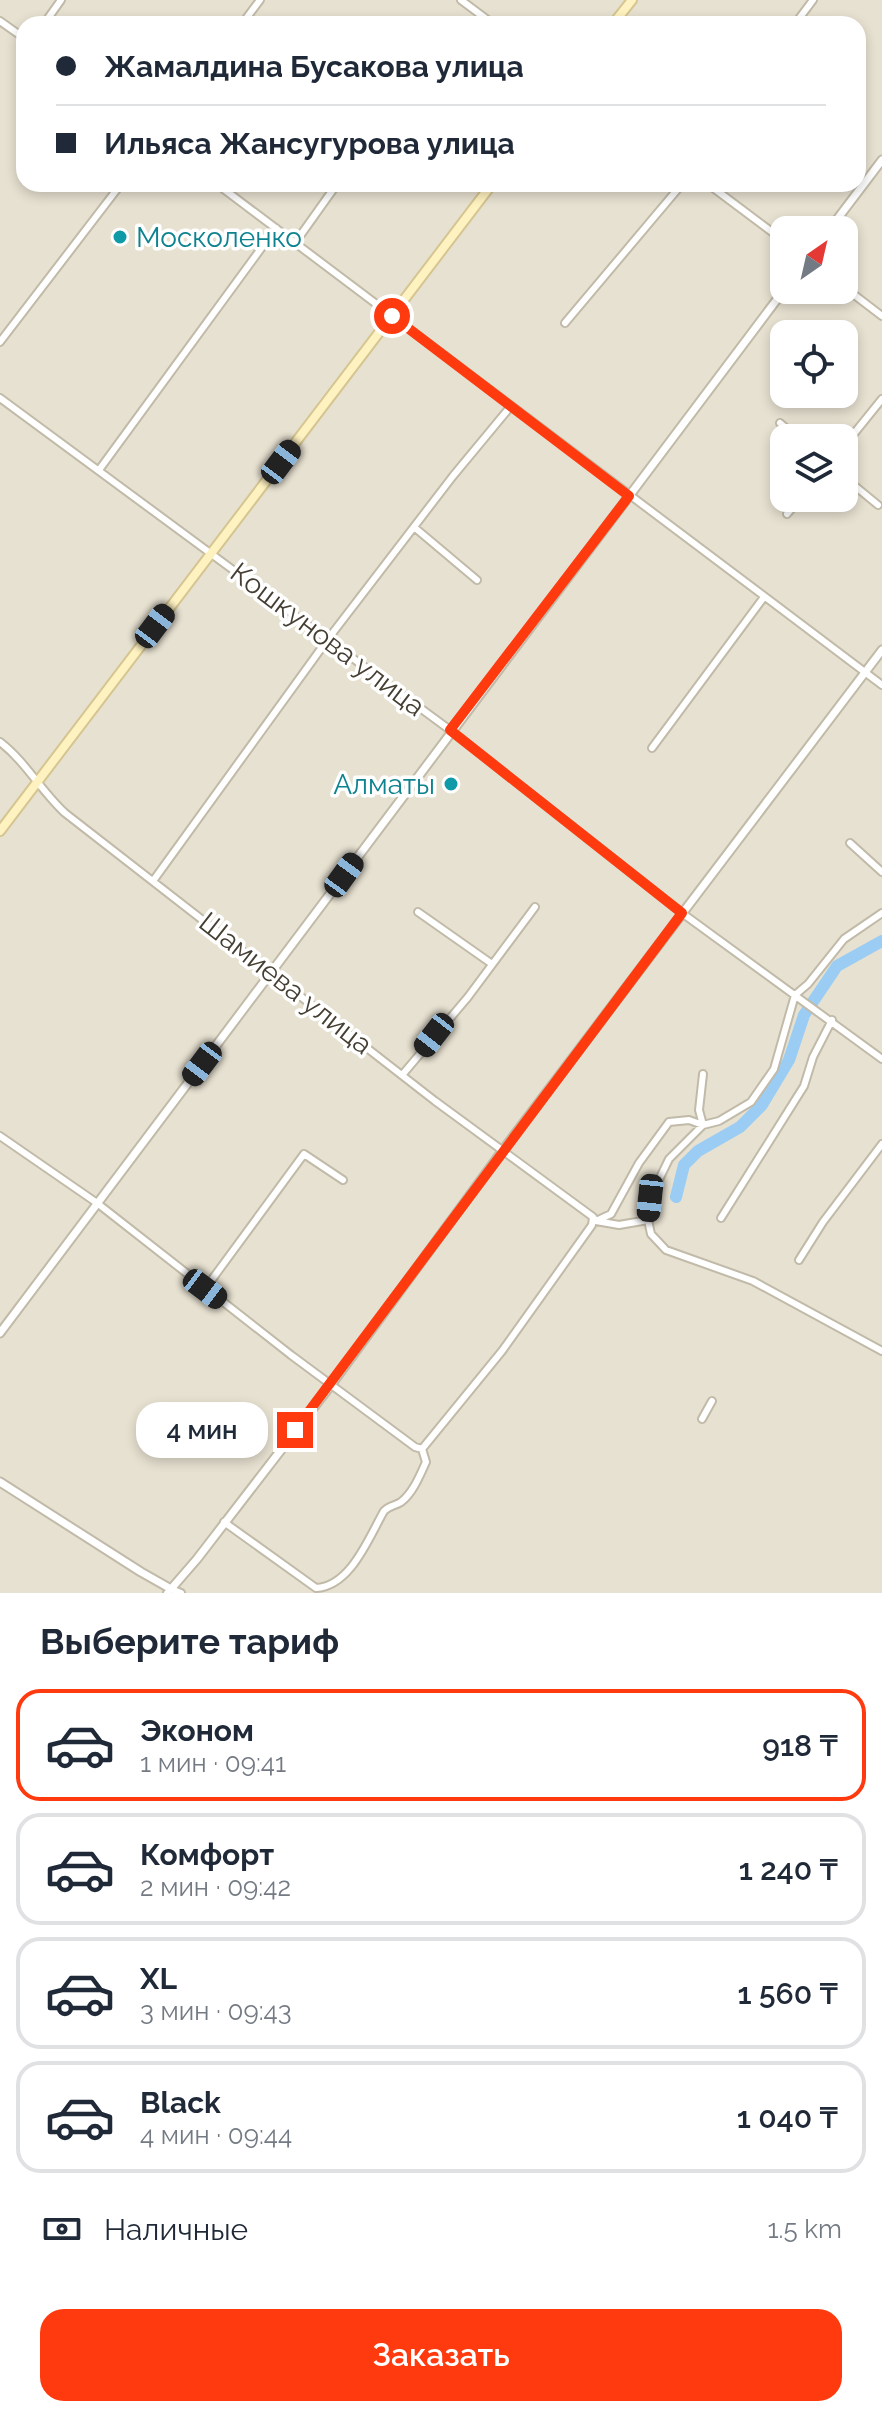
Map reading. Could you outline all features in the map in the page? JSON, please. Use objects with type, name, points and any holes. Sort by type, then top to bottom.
[{"type":"main road","points":[[619,16],[632,0]]},
{"type":"main road","points":[[0,831],[486,192]]},
{"type":"street","points":[[461,0],[482,16]]},
{"type":"street","points":[[866,181],[882,160]]},
{"type":"street","points":[[0,342],[115,192]]},
{"type":"street","points":[[228,192],[882,685]]},
{"type":"street","points":[[295,243],[331,192]]},
{"type":"street","points":[[565,323],[675,192]]},
{"type":"street","points":[[719,192],[770,230]]},
{"type":"street","points":[[840,216],[858,192]]},
{"type":"street","points":[[99,470],[276,228]]},
{"type":"street","points":[[858,298],[882,316]]},
{"type":"street","points":[[0,1333],[450,730],[773,304]]},
{"type":"street","name":"Кошкунова улица","points":[[0,398],[450,730],[682,913],[882,1059]]},
{"type":"street","points":[[858,429],[882,399]]},
{"type":"street","points":[[153,881],[328,639],[511,406]]},
{"type":"street","points":[[858,489],[878,505]]},
{"type":"street","points":[[414,527],[477,580]]},
{"type":"street","points":[[652,748],[764,597]]},
{"type":"street","points":[[169,1591],[331,1385],[503,1150],[882,650]]},
{"type":"street","name":"Шамиева улица","points":[[0,742],[19,756],[65,813],[595,1219]]},
{"type":"street","points":[[850,843],[882,872]]},
{"type":"street","points":[[403,1074],[535,907]]},
{"type":"street","points":[[418,912],[492,964]]},
{"type":"street","points":[[882,913],[844,939],[808,984],[795,995],[774,1069],[761,1091],[736,1113],[703,1125],[669,1159],[650,1198],[648,1220],[651,1234],[666,1250],[753,1281],[882,1351]]},
{"type":"street","points":[[721,1218],[804,1086],[813,1057],[832,1020]]},
{"type":"street","points":[[703,1074],[699,1110],[703,1125]]},
{"type":"street","points":[[422,1449],[531,1311],[595,1219],[611,1214],[639,1163],[669,1122],[689,1120],[703,1125]]},
{"type":"street","points":[[0,1136],[97,1203],[331,1385],[422,1449]]},
{"type":"street","points":[[799,1260],[823,1222],[882,1144]]},
{"type":"street","points":[[205,1289],[304,1154],[343,1180]]},
{"type":"street","points":[[595,1219],[619,1225],[648,1220]]},
{"type":"street","points":[[702,1419],[712,1401]]},
{"type":"street","points":[[224,1522],[316,1588],[323,1587],[345,1573],[384,1511],[399,1504],[409,1493],[426,1462],[422,1449]]},
{"type":"street","points":[[0,1482],[169,1591],[181,1593]]},
{"type":"shaded area","points":[[0,0],[882,0],[882,1593],[0,1593]]},
{"type":"waterway","points":[[676,1197],[684,1165],[698,1151],[740,1127],[762,1105],[789,1060],[804,1015],[837,966],[882,941]]},
{"type":"place","name":"Москоленко","points":[[120,237]]},
{"type":"place","name":"Алматы","points":[[451,784]]},
{"type":"route","points":[[295,1430],[682,913],[450,730],[629,496],[392,316]]}]
